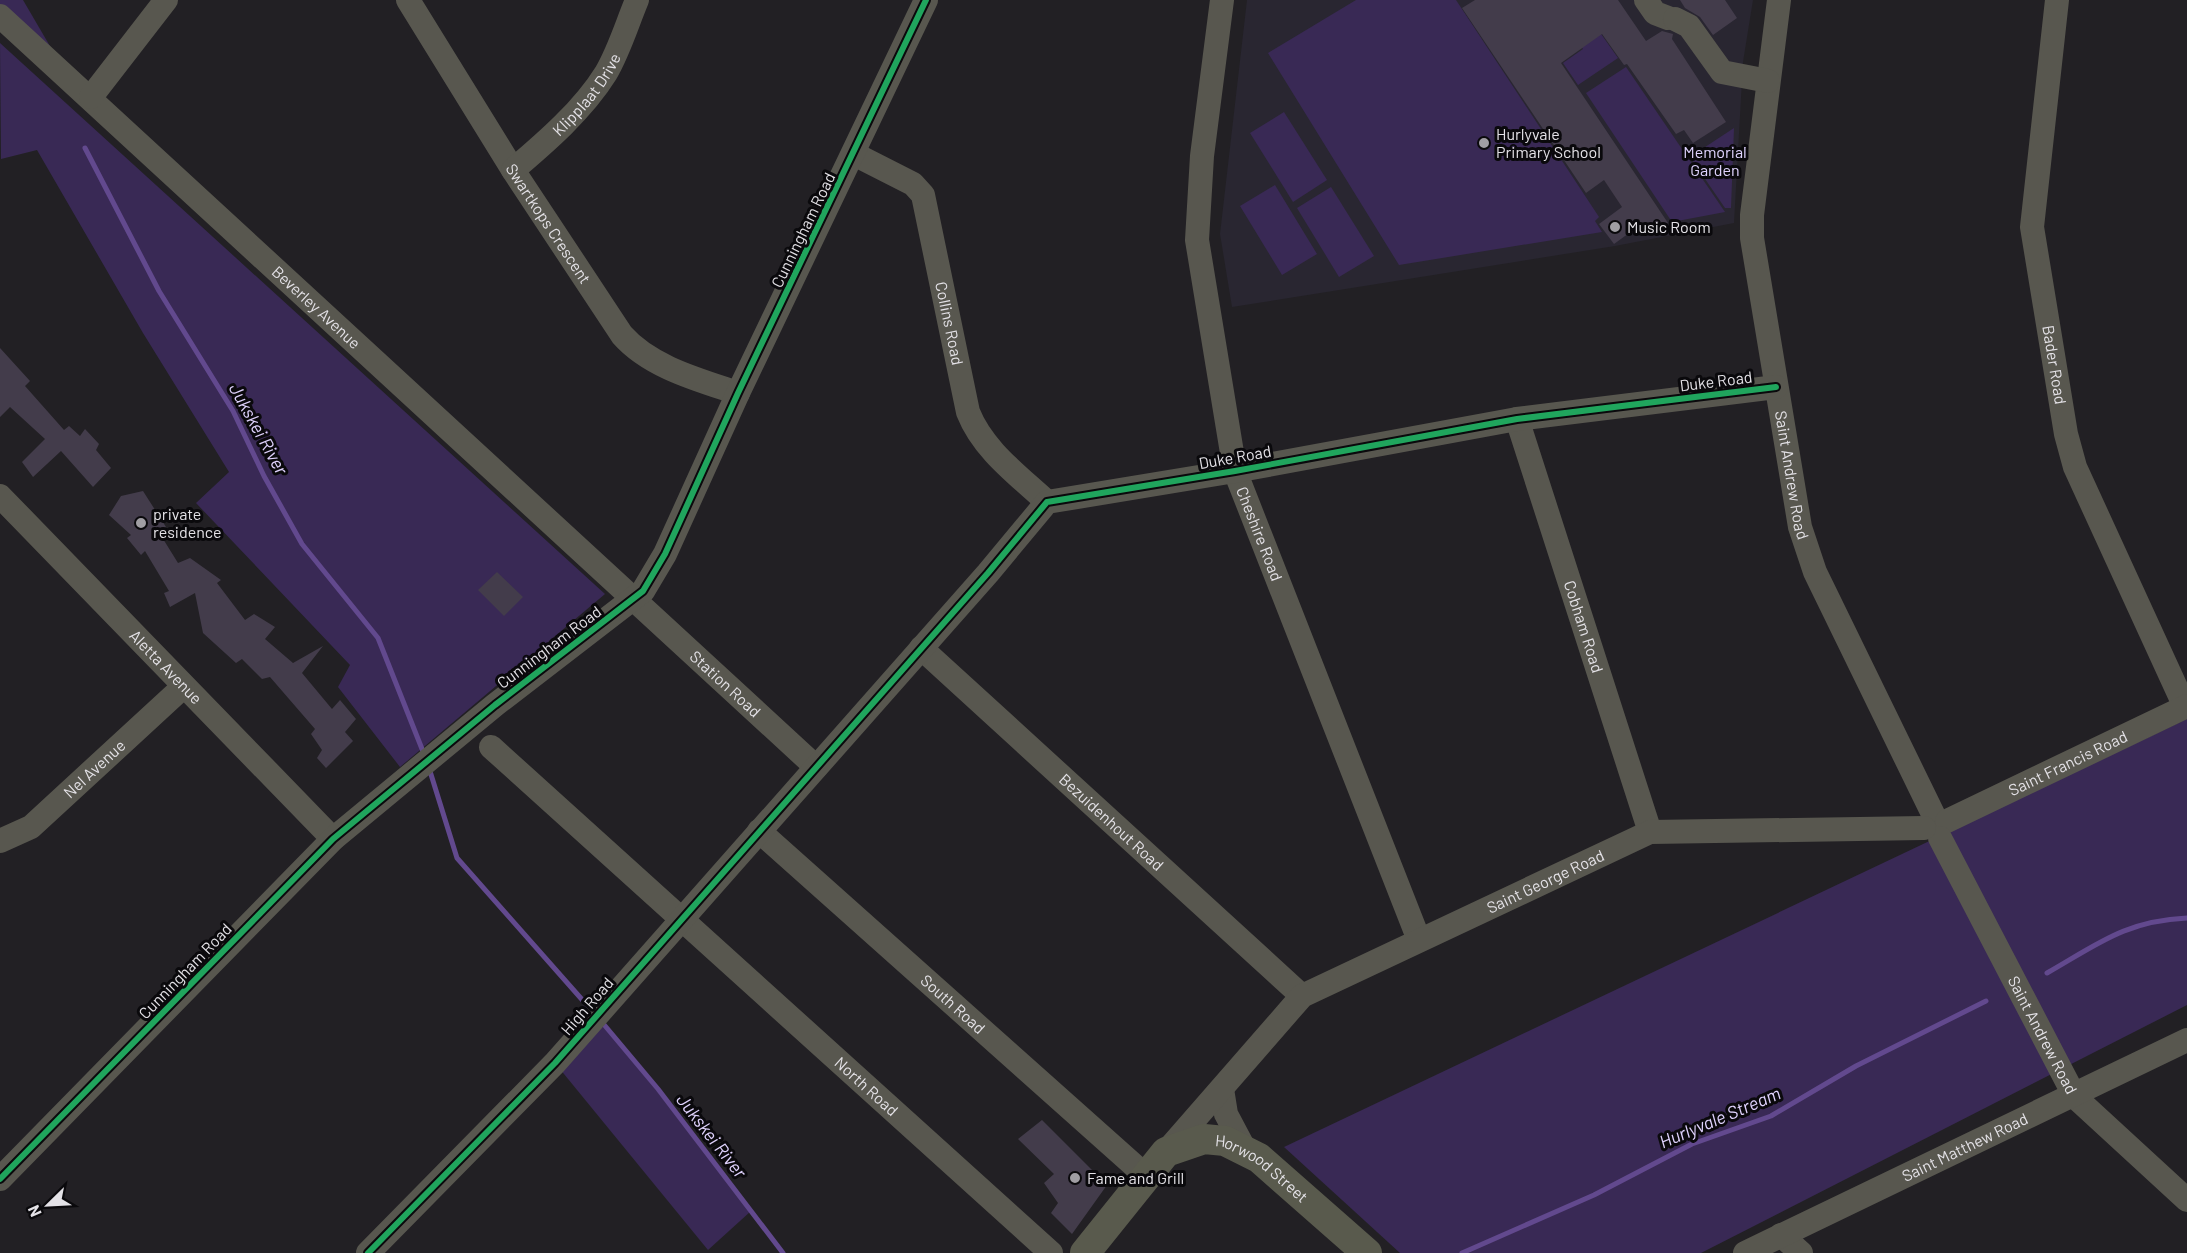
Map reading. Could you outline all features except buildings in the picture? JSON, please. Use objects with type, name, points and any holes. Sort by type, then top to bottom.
[{"type":"main road","name":"Horwood Street","points":[[1166,1152],[1204,1139],[1225,1141],[1244,1148],[1259,1158],[1367,1253]]},
{"type":"main road","points":[[1085,1253],[1166,1152]]},
{"type":"street","name":"Swartkops Crescent","points":[[408,0],[513,170],[631,345],[660,362],[738,393]]},
{"type":"street","name":"Klipplaat Drive","points":[[513,170],[551,137],[598,84],[607,71],[637,0]]},
{"type":"street","name":"Cunningham Road","points":[[0,1179],[333,839],[495,705],[633,600],[651,579],[926,0]]},
{"type":"street","name":"Cheshire Road","points":[[1222,0],[1202,156],[1197,240],[1235,471],[1419,940]]},
{"type":"street","points":[[1646,0],[1655,13],[1689,26],[1722,72],[1768,81]]},
{"type":"street","name":"Saint Andrew Road","points":[[1779,0],[1752,238],[1800,527],[1809,557],[1936,826],[2075,1097],[2187,1200]]},
{"type":"street","name":"Bader Road","points":[[2057,0],[2032,227],[2066,434],[2075,467],[2186,706]]},
{"type":"street","points":[[91,97],[160,2]]},
{"type":"street","name":"Beverley Avenue","points":[[0,16],[91,97],[633,600]]},
{"type":"street","name":"Collins Road","points":[[854,154],[913,184],[923,195],[968,412],[974,427],[990,448],[1047,502]]},
{"type":"street","name":"Duke Road","points":[[1047,502],[1235,471],[1516,419],[1776,387]]},
{"type":"street","name":"Cobham Road","points":[[1516,419],[1650,832]]},
{"type":"street","name":"Aletta Avenue","points":[[0,496],[333,839]]},
{"type":"street","points":[[816,767],[1047,502]]},
{"type":"street","name":"Station Road","points":[[633,600],[816,767]]},
{"type":"street","name":"Bezuidenhout Road","points":[[921,648],[1302,996]]},
{"type":"street","name":"Nel Avenue","points":[[0,841],[31,827],[183,687]]},
{"type":"street","name":"Saint Francis Road","points":[[1936,826],[2186,706]]},
{"type":"street","name":"North Road","points":[[491,747],[682,917],[1051,1253]]},
{"type":"street","name":"High Road","points":[[368,1253],[555,1063],[816,767]]},
{"type":"street","name":"Saint George Road","points":[[1166,1152],[1302,996],[1650,832],[1936,826]]},
{"type":"street","name":"South Road","points":[[759,831],[1146,1176]]},
{"type":"street","name":"Saint Matthew Road","points":[[1744,1253],[2075,1097],[2187,1040]]},
{"type":"street","points":[[1222,1089],[1226,1114],[1244,1148]]},
{"type":"street","points":[[1781,1236],[1801,1253]]},
{"type":"shaded area","name":"Hurlyvale Primary School","points":[[1247,0],[1753,0],[1743,62],[1734,223],[1615,246],[1232,307],[1220,234]]},
{"type":"green space","points":[[0,0],[23,0],[68,77],[0,16]]},
{"type":"green space","points":[[1356,0],[1456,0],[1599,217],[1595,221],[1602,232],[1399,265],[1268,53]]},
{"type":"green space","points":[[1550,0],[1577,0],[1618,58],[1578,85],[1563,63],[1583,49]]},
{"type":"green space","points":[[0,43],[605,594],[400,767],[338,687],[350,665],[196,503],[229,472],[143,333],[37,150],[1,159]]},
{"type":"green space","points":[[1626,67],[1725,212],[1672,222],[1586,93]]},
{"type":"green space","points":[[1284,112],[1327,180],[1293,202],[1250,133]]},
{"type":"green space","name":"Memorial Garden","points":[[1734,128],[1731,208],[1725,208],[1690,157]]},
{"type":"green space","points":[[1275,185],[1317,254],[1282,275],[1240,206]]},
{"type":"green space","points":[[1331,187],[1374,256],[1339,277],[1297,208]]},
{"type":"green space","points":[[2187,719],[2187,1005],[1701,1253],[1400,1253],[1284,1147]]},
{"type":"green space","points":[[597,1015],[751,1211],[708,1250],[555,1063]]},
{"type":"waterway","name":"Jukskei River","points":[[85,148],[159,291],[233,411],[264,476],[302,544],[378,638],[424,754]]},
{"type":"waterway","name":"Jukskei River","points":[[429,768],[457,858],[593,1012]]},
{"type":"waterway","name":"Hurlyvale Stream","points":[[2047,973],[2097,944],[2129,929],[2165,920],[2187,918]]},
{"type":"waterway","name":"Hurlyvale Stream","points":[[1462,1253],[1594,1195],[1692,1144],[1771,1116],[1856,1066],[1986,1001]]},
{"type":"waterway","name":"Jukskei River","points":[[601,1021],[658,1089],[783,1253]]},
{"type":"cycle path","points":[[0,1179],[333,839],[495,705],[643,591],[665,554],[738,393],[926,0]]},
{"type":"cycle path","points":[[368,1253],[555,1063],[988,573],[1047,502],[1235,471],[1517,419],[1776,387]]},
{"type":"place","name":"Hurlyvale Primary School","points":[[1484,143]]},
{"type":"place","name":"Music Room","points":[[1615,227]]},
{"type":"place","name":"private residence","points":[[141,523]]},
{"type":"place","name":"Fame and Grill","points":[[1075,1178]]}]
